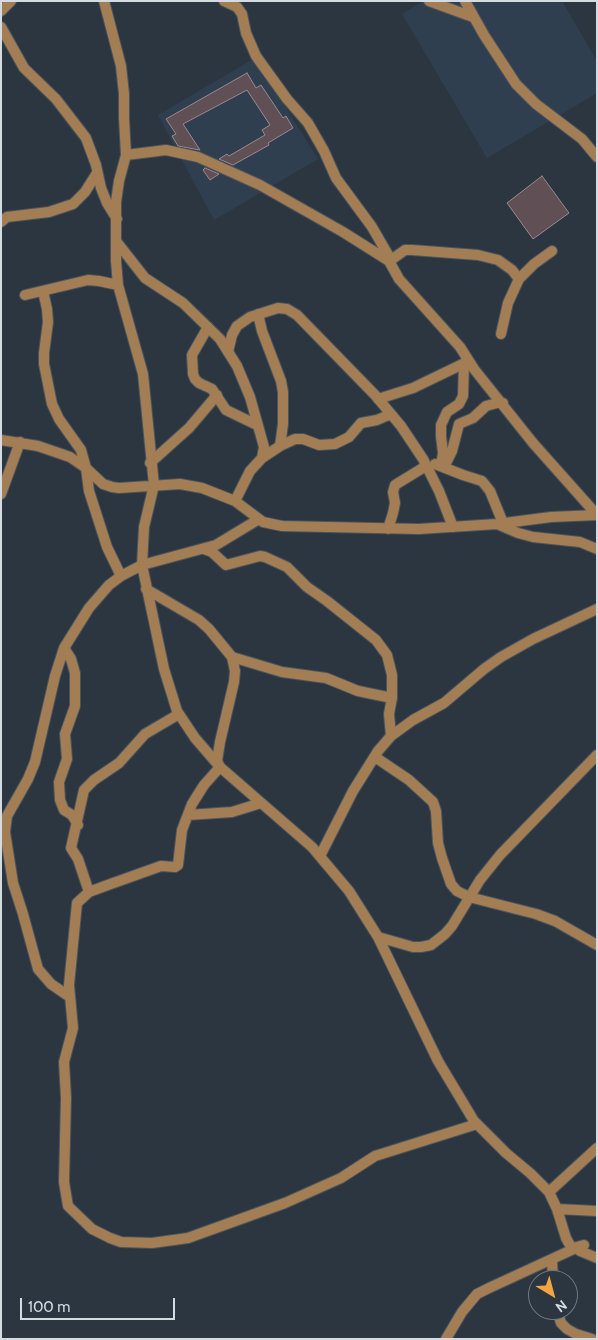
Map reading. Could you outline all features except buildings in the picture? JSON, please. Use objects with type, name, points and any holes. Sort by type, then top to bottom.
[{"type":"street","points":[[1,11],[11,1]]},
{"type":"street","points":[[104,1],[121,66],[124,94],[126,155],[118,181],[116,202],[118,285],[143,374],[150,463],[154,485],[144,527],[142,565],[164,669],[179,714],[195,738],[220,767],[298,834],[320,856],[349,891],[378,936],[438,1061],[477,1124],[549,1192],[558,1209],[566,1238],[570,1245],[573,1248],[584,1245]]},
{"type":"street","points":[[224,1],[237,7],[242,14],[246,33],[256,56],[308,123],[324,151],[336,178],[372,227],[391,260],[405,250],[478,255],[498,260],[512,270],[519,279]]},
{"type":"street","points":[[429,1],[473,17]]},
{"type":"street","points":[[465,1],[473,17],[516,84],[536,104],[582,139],[597,157]]},
{"type":"street","points":[[1,26],[24,68],[56,99],[86,138],[104,198],[117,220]]},
{"type":"street","points":[[126,155],[166,150],[198,157],[260,185],[343,232],[389,261],[399,279],[460,347],[466,362],[597,515]]},
{"type":"street","points":[[1,222],[7,217],[50,212],[73,204],[85,192],[97,173]]},
{"type":"street","points":[[116,241],[145,278],[175,296],[220,339],[245,383],[250,397],[264,447],[262,458]]},
{"type":"street","points":[[501,334],[508,303],[519,279],[534,264],[552,251]]},
{"type":"street","points":[[25,295],[88,280],[118,285]]},
{"type":"street","points":[[43,292],[48,322],[44,364],[52,404],[59,419],[81,450],[89,491],[107,547],[121,576]]},
{"type":"street","points":[[228,352],[232,335],[237,326],[244,320],[278,308],[287,309],[297,315],[392,414],[410,438],[424,462],[453,527]]},
{"type":"street","points":[[258,314],[283,392],[283,424],[280,446]]},
{"type":"street","points":[[208,327],[192,355],[193,374],[199,383],[212,389],[217,394],[226,410],[257,425]]},
{"type":"street","points":[[378,399],[413,388],[466,362]]},
{"type":"street","points":[[442,466],[441,425],[447,412],[459,404],[463,396],[466,362]]},
{"type":"street","points":[[150,463],[189,428],[217,394]]},
{"type":"street","points":[[442,466],[452,451],[459,424],[473,418],[486,406],[503,403]]},
{"type":"street","points":[[235,501],[245,479],[262,458],[280,446],[295,439],[303,439],[319,445],[335,444],[349,437],[361,423],[377,420],[392,414]]},
{"type":"street","points":[[1,440],[20,442],[70,457],[86,468],[103,484],[112,487],[180,484],[202,488],[235,501],[269,524],[282,526],[453,527],[551,517],[597,515]]},
{"type":"street","points":[[1,494],[20,442]]},
{"type":"street","points":[[424,462],[442,466],[463,476],[482,481],[490,491],[500,523],[518,533],[533,537],[574,541],[597,549]]},
{"type":"street","points":[[388,528],[393,513],[395,485],[424,462]]},
{"type":"street","points":[[70,997],[51,984],[40,974],[38,969],[13,883],[5,832],[7,816],[28,779],[35,762],[55,676],[64,648],[89,608],[109,585],[121,576],[142,565],[204,550],[225,541],[259,519]]},
{"type":"street","points":[[204,550],[212,552],[226,565],[265,556],[287,567],[307,587],[376,640],[383,648],[392,675],[392,698],[389,714],[391,736]]},
{"type":"street","points":[[146,588],[199,620],[232,657],[235,671],[234,682],[220,742],[217,761],[220,767]]},
{"type":"street","points":[[320,856],[353,791],[375,756],[391,736],[413,720],[444,703],[501,657],[533,639],[597,609]]},
{"type":"street","points":[[64,648],[72,659],[75,673],[75,706],[65,734],[66,763],[59,782],[60,800],[64,810],[72,815],[78,825]]},
{"type":"street","points":[[232,657],[282,672],[326,678],[358,691],[392,698]]},
{"type":"street","points":[[89,892],[78,859],[71,848],[78,825],[82,796],[87,786],[118,763],[145,734],[179,714]]},
{"type":"street","points":[[378,936],[413,947],[426,947],[450,930],[480,880],[500,855],[597,755]]},
{"type":"street","points":[[375,756],[409,780],[433,802],[436,811],[438,844],[444,868],[454,888],[459,893],[536,914],[554,921],[597,945]]},
{"type":"street","points":[[220,767],[200,791],[188,815],[182,830],[179,864],[177,866],[163,866],[149,870],[89,892],[78,901],[76,906],[74,944],[69,975],[73,1028],[64,1062],[66,1098],[64,1182],[65,1199],[68,1206],[92,1229],[121,1242],[152,1243],[188,1238],[285,1203],[341,1178],[375,1156],[477,1124]]},
{"type":"street","points":[[188,815],[232,812],[261,803]]},
{"type":"street","points":[[549,1192],[597,1148]]},
{"type":"street","points":[[558,1209],[597,1211]]},
{"type":"street","points":[[584,1245],[580,1251],[597,1258]]},
{"type":"street","points":[[446,1339],[462,1312],[477,1294],[584,1245]]},
{"type":"street","points":[[552,1260],[552,1270]]},
{"type":"street","points":[[560,1320],[567,1328],[576,1334],[592,1339],[597,1338]]},
{"type":"street","points":[[450,1339],[454,1325]]},
{"type":"shaded area","points":[[424,1],[562,1],[597,61],[597,93],[487,158],[402,14]]},
{"type":"shaded area","points":[[255,58],[318,159],[214,220],[158,115]]}]
